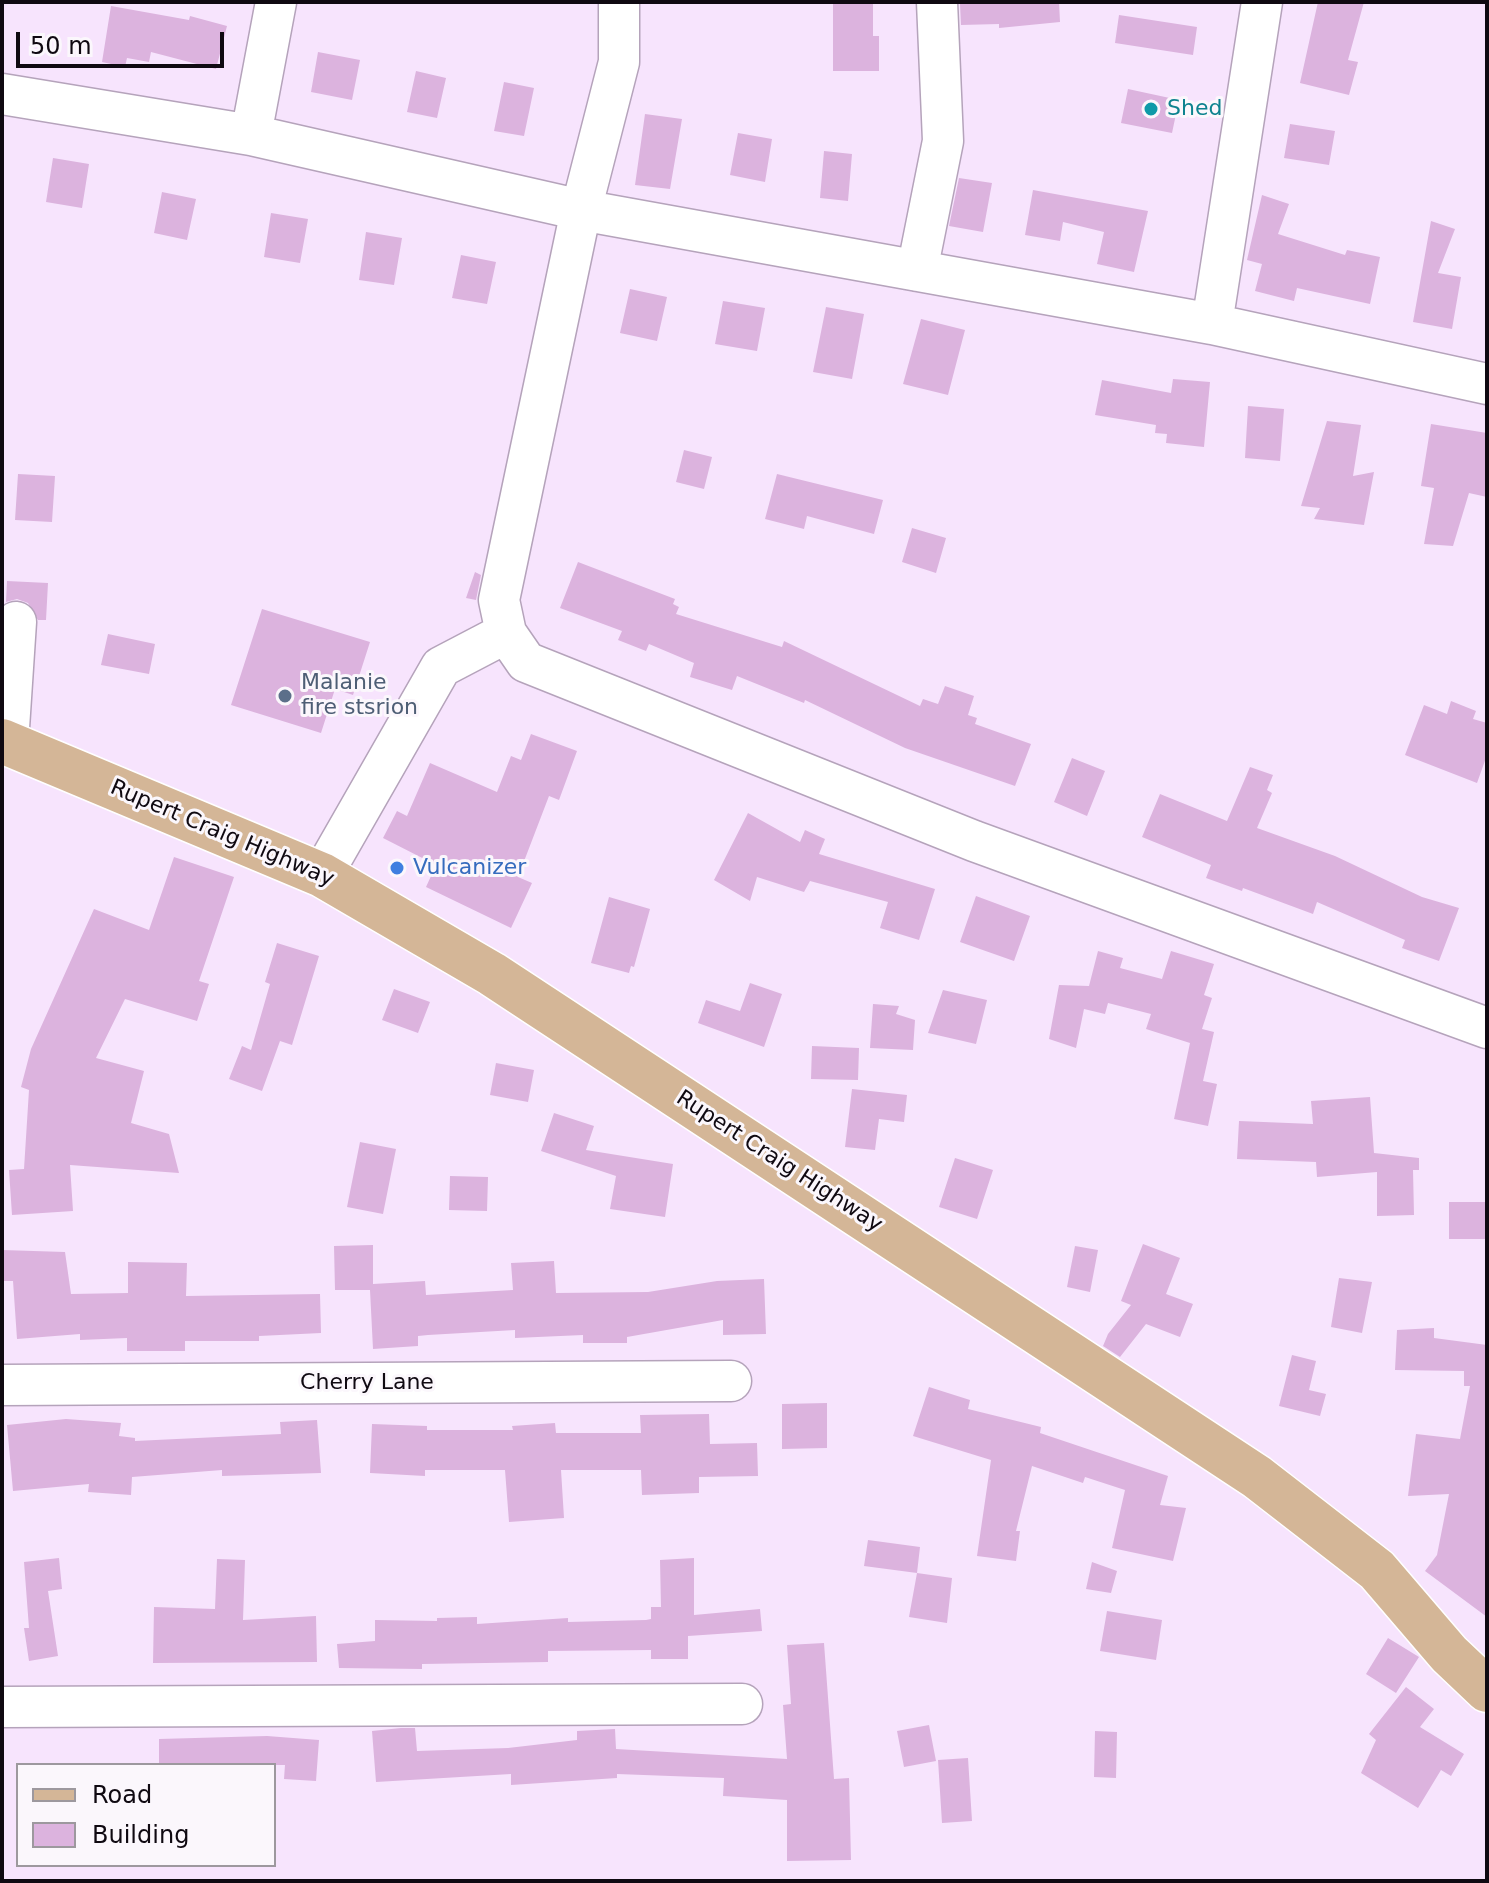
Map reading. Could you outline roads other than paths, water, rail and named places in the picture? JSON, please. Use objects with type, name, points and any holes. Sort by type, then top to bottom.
[{"type":"main road","name":"Rupert Craig Highway","points":[[5,742],[322,875],[492,974],[1257,1477],[1377,1570],[1449,1654],[1487,1690]]},
{"type":"street","points":[[251,135],[276,2]]},
{"type":"street","points":[[619,2],[619,62],[581,210],[499,600],[506,633],[526,662],[974,841],[1487,1028]]},
{"type":"street","points":[[917,271],[943,141],[937,2]]},
{"type":"street","points":[[1212,324],[1262,2]]},
{"type":"street","points":[[2,94],[251,135],[581,210],[1212,324],[1487,384]]},
{"type":"street","points":[[5,742],[16,622]]},
{"type":"street","points":[[322,875],[441,667],[506,633]]},
{"type":"street","name":"Cherry Lane","points":[[2,1385],[731,1381]]},
{"type":"street","points":[[2,1707],[742,1704]]},
{"type":"place","name":"Shed","points":[[1151,109]]},
{"type":"place","name":"Malanie fire stsrion","points":[[285,696]]},
{"type":"place","name":"Vulcanizer","points":[[397,868]]}]
